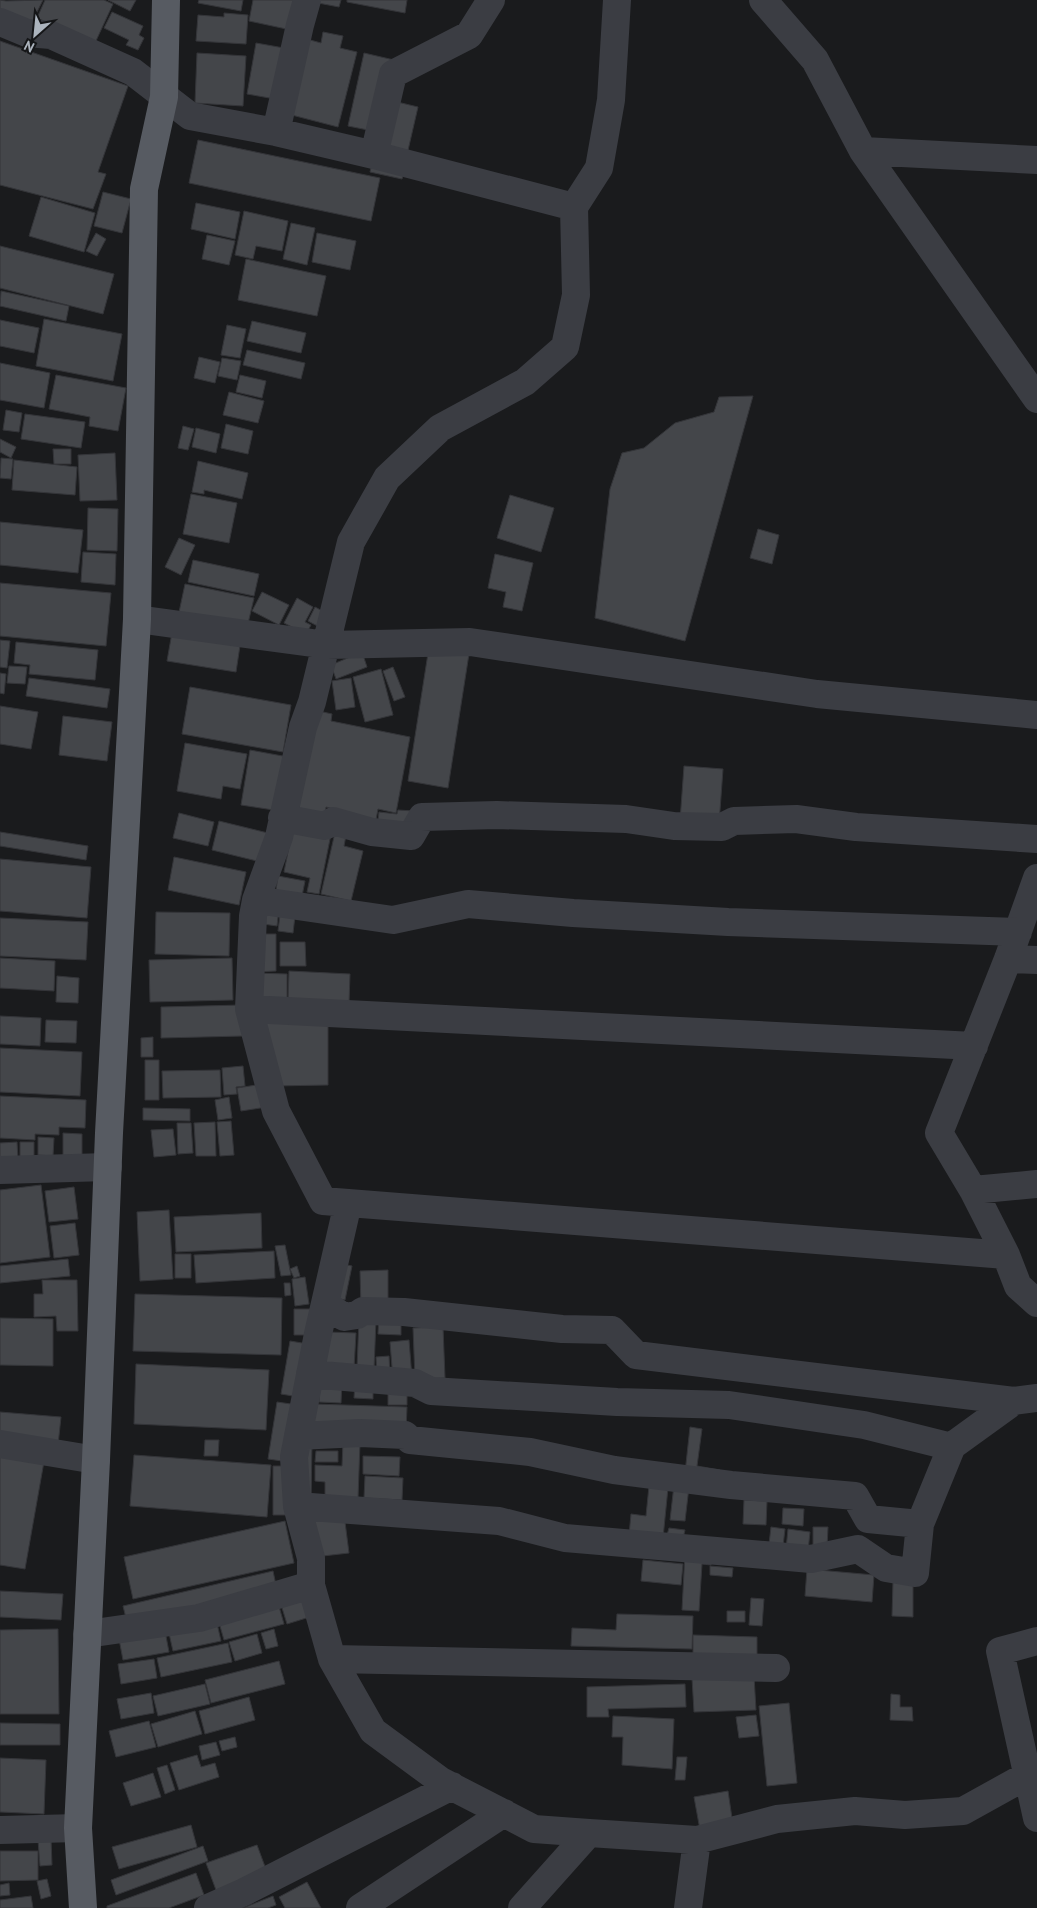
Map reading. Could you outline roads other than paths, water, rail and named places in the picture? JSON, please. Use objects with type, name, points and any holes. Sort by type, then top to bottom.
[{"type":"main road","points":[[83,1908],[78,1828],[108,1167],[137,619],[144,190],[164,97],[166,0]]},
{"type":"street","points":[[276,132],[307,0]]},
{"type":"street","points":[[374,155],[393,74],[469,36],[491,0]]},
{"type":"street","points":[[617,0],[611,100],[599,168],[574,206],[576,295],[565,347],[525,382],[440,428],[387,478],[351,542],[327,645],[303,728],[279,837],[256,900],[253,916],[249,1009],[276,1111],[323,1201],[1006,1255]]},
{"type":"street","points":[[763,0],[815,60],[863,151],[1037,398]]},
{"type":"street","points":[[0,22],[27,33],[51,35],[133,72],[190,116],[276,132],[574,206]]},
{"type":"street","points":[[863,151],[1037,160]]},
{"type":"street","points":[[137,619],[327,645],[470,642],[816,694],[1037,715]]},
{"type":"street","points":[[282,818],[325,826],[333,821],[372,832],[411,836],[422,817],[497,815],[626,819],[674,826],[722,827],[734,821],[796,819],[856,827],[1037,838]]},
{"type":"street","points":[[1037,878],[1008,959],[939,1133],[973,1190],[1006,1255],[1018,1286],[1037,1302]]},
{"type":"street","points":[[256,900],[393,920],[468,904],[572,913],[728,922],[1018,932]]},
{"type":"street","points":[[1008,959],[1037,960]]},
{"type":"street","points":[[249,1009],[974,1046]]},
{"type":"street","points":[[0,1170],[108,1167]]},
{"type":"street","points":[[973,1190],[1037,1184]]},
{"type":"street","points":[[348,1203],[310,1374],[294,1457],[297,1506],[310,1558],[311,1585],[332,1659],[373,1731],[441,1781],[534,1828],[589,1833],[697,1840],[777,1819],[855,1811],[905,1815],[963,1811],[1028,1776]]},
{"type":"street","points":[[325,1304],[344,1317],[357,1315],[363,1311],[404,1312],[562,1329],[612,1330],[636,1355],[1026,1399]]},
{"type":"street","points":[[310,1374],[415,1383],[431,1391],[617,1402],[729,1405],[864,1425],[952,1446]]},
{"type":"street","points":[[297,1506],[499,1520],[565,1538],[811,1559],[858,1549],[886,1568],[915,1573],[920,1524],[952,1446],[1026,1399]]},
{"type":"street","points":[[298,1436],[360,1433],[405,1434],[410,1440],[530,1452],[614,1470],[731,1485],[855,1496],[868,1519],[920,1524]]},
{"type":"street","points":[[0,1444],[96,1460]]},
{"type":"street","points":[[87,1634],[199,1618],[311,1585]]},
{"type":"street","points":[[1037,1641],[1000,1651],[1037,1818]]},
{"type":"street","points":[[332,1659],[776,1668]]},
{"type":"street","points":[[208,1908],[244,1892],[452,1786]]},
{"type":"street","points":[[360,1908],[504,1813]]},
{"type":"street","points":[[0,1830],[78,1828]]},
{"type":"street","points":[[522,1908],[589,1833]]},
{"type":"street","points":[[688,1908],[697,1840]]}]
